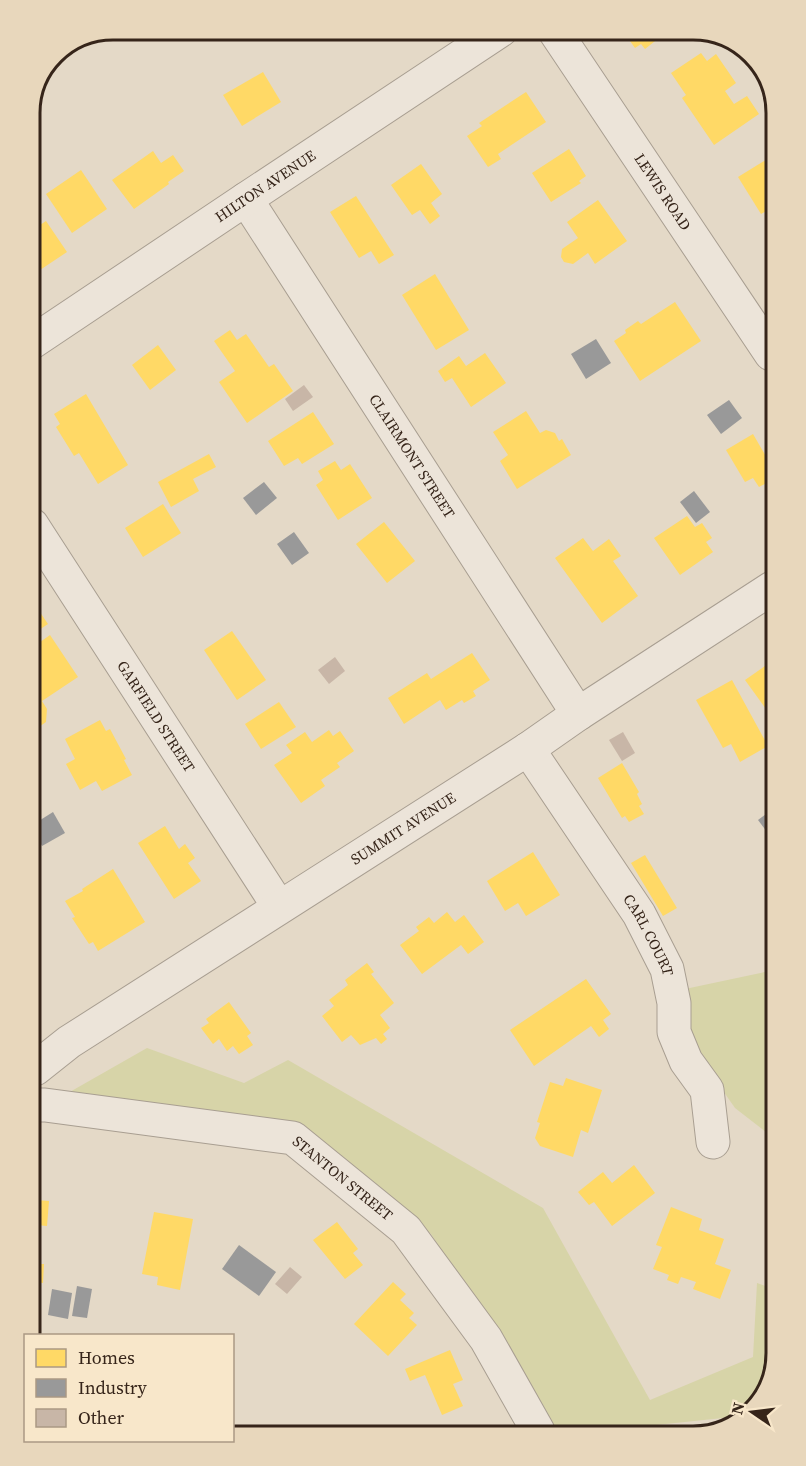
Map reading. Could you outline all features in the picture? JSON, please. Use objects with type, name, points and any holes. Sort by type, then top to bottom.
[{"type":"street","name":"HILTON AVENUE","points":[[41,336],[485,41]]},
{"type":"street","name":"LEWIS ROAD","points":[[562,41],[766,346]]},
{"type":"street","name":"CLAIRMONT STREET","points":[[246,199],[578,714]]},
{"type":"street","name":"GARFIELD STREET","points":[[41,538],[279,907]]},
{"type":"street","name":"SUMMIT AVENUE","points":[[40,1065],[69,1042],[528,748],[766,592]]},
{"type":"street","name":"CARL COURT","points":[[528,748],[639,914],[667,969],[674,1003],[674,1032],[686,1061],[707,1090],[713,1142]]},
{"type":"street","name":"STANTON STREET","points":[[40,1105],[293,1138],[406,1230],[486,1339],[535,1426]]},
{"type":"shaded area","points":[[766,972],[766,1132],[735,1108],[693,1048],[685,989]]},
{"type":"shaded area","points":[[147,1048],[244,1083],[288,1060],[543,1208],[650,1400],[753,1357],[757,1283],[766,1286],[766,1353],[759,1382],[722,1382],[722,1418],[647,1426],[552,1426],[431,1234],[311,1136],[68,1093]]},
{"type":"building: Homes","points":[[630,41],[655,41],[645,49],[641,44],[635,48]]},
{"type":"building: Homes","points":[[701,53],[707,61],[716,54],[736,83],[725,91],[734,104],[747,96],[759,114],[714,145],[682,98],[686,95],[671,73]]},
{"type":"building: Homes","points":[[263,72],[281,102],[242,126],[223,95]]},
{"type":"building: Homes","points":[[526,92],[546,122],[498,154],[501,159],[488,167],[467,136],[482,126],[479,123]]},
{"type":"building: Homes","points":[[569,149],[586,176],[579,181],[581,183],[551,202],[532,173]]},
{"type":"building: Homes","points":[[153,151],[161,163],[173,155],[184,171],[134,209],[112,180]]},
{"type":"building: Homes","points":[[766,160],[766,211],[761,214],[738,177]]},
{"type":"building: Homes","points":[[421,164],[442,194],[431,203],[440,216],[430,224],[420,210],[412,215],[391,185]]},
{"type":"building: Homes","points":[[81,170],[107,209],[72,233],[46,194]]},
{"type":"building: Homes","points":[[356,196],[394,255],[379,264],[371,251],[359,258],[330,212]]},
{"type":"building: Homes","points":[[598,200],[627,241],[595,264],[588,253],[573,264],[564,262],[561,257],[562,249],[578,238],[567,222]]},
{"type":"building: Homes","points":[[46,221],[67,252],[41,269],[41,224]]},
{"type":"building: Homes","points":[[435,274],[469,330],[436,350],[402,295]]},
{"type":"building: Homes","points":[[675,302],[701,341],[640,381],[614,341],[638,321],[641,324]]},
{"type":"building: Homes","points":[[230,330],[237,340],[246,334],[269,367],[274,364],[293,391],[247,423],[219,382],[235,371],[214,341]]},
{"type":"building: Homes","points":[[158,345],[176,370],[150,390],[132,365]]},
{"type":"building: Homes","points":[[485,353],[506,383],[471,407],[452,378],[445,382],[438,371],[459,356],[466,366]]},
{"type":"building: Homes","points":[[86,394],[128,465],[98,484],[79,453],[74,456],[56,427],[60,424],[54,414]]},
{"type":"building: Homes","points":[[526,411],[540,433],[546,430],[555,433],[559,441],[562,439],[571,455],[517,489],[500,461],[508,455],[493,432]]},
{"type":"building: Homes","points":[[313,412],[334,444],[302,464],[298,458],[284,466],[268,441]]},
{"type":"building: Homes","points":[[753,434],[766,456],[766,483],[759,487],[753,478],[745,482],[726,450]]},
{"type":"building: Homes","points":[[209,454],[216,467],[193,479],[199,491],[171,507],[158,482]]},
{"type":"building: Homes","points":[[335,461],[341,470],[350,464],[372,498],[338,520],[316,485],[323,480],[318,471]]},
{"type":"building: Homes","points":[[163,504],[181,533],[143,557],[125,528]]},
{"type":"building: Homes","points":[[687,516],[695,527],[702,523],[712,538],[706,542],[713,552],[680,575],[654,538]]},
{"type":"building: Homes","points":[[384,522],[415,561],[387,583],[356,544]]},
{"type":"building: Homes","points":[[583,538],[593,551],[609,539],[621,556],[613,561],[638,596],[602,623],[555,558]]},
{"type":"building: Homes","points":[[41,613],[48,624],[41,629]]},
{"type":"building: Homes","points":[[232,631],[266,680],[237,700],[204,650]]},
{"type":"building: Homes","points":[[50,635],[78,677],[42,701],[47,709],[46,722],[41,726],[41,642]]},
{"type":"building: Homes","points":[[472,653],[490,680],[473,691],[476,696],[464,703],[462,700],[446,710],[440,700],[404,724],[388,698],[427,673],[431,679]]},
{"type":"building: Homes","points":[[766,665],[766,709],[745,680]]},
{"type":"building: Homes","points":[[732,680],[766,742],[766,747],[740,762],[731,744],[723,748],[696,700]]},
{"type":"building: Homes","points":[[279,702],[296,727],[261,749],[245,724]]},
{"type":"building: Homes","points":[[100,720],[106,731],[110,729],[132,775],[102,791],[96,781],[80,790],[66,764],[75,759],[65,739]]},
{"type":"building: Homes","points":[[329,730],[333,736],[340,731],[354,751],[337,763],[340,767],[321,780],[325,786],[301,803],[274,765],[292,753],[286,745],[305,732],[312,742]]},
{"type":"building: Homes","points":[[622,763],[639,792],[637,794],[642,804],[639,806],[644,814],[629,822],[625,816],[622,818],[598,778]]},
{"type":"building: Homes","points":[[165,826],[179,849],[185,844],[195,858],[188,863],[201,881],[174,899],[138,843]]},
{"type":"building: Homes","points":[[533,852],[560,895],[526,916],[518,903],[505,911],[487,881]]},
{"type":"building: Homes","points":[[645,855],[677,908],[663,916],[631,863]]},
{"type":"building: Homes","points":[[113,869],[145,922],[98,951],[93,942],[89,944],[72,918],[75,917],[65,901]]},
{"type":"building: Homes","points":[[447,912],[455,922],[464,915],[484,942],[468,954],[461,945],[422,974],[400,945],[419,931],[416,927],[429,917],[434,923]]},
{"type":"building: Homes","points":[[367,963],[374,972],[371,974],[394,1003],[380,1015],[390,1028],[383,1034],[387,1039],[381,1044],[376,1038],[360,1045],[351,1035],[342,1042],[322,1016],[334,1006],[329,1000],[348,985],[345,980]]},
{"type":"building: Homes","points":[[586,979],[611,1014],[603,1020],[609,1029],[599,1037],[591,1026],[534,1066],[510,1030]]},
{"type":"building: Homes","points":[[229,1002],[251,1033],[247,1036],[253,1045],[239,1054],[233,1046],[227,1051],[219,1039],[213,1044],[201,1028],[209,1023],[206,1019]]},
{"type":"building: Homes","points":[[566,1078],[602,1090],[588,1133],[581,1130],[573,1157],[540,1146],[535,1138],[540,1123],[537,1122],[550,1082],[563,1086]]},
{"type":"building: Homes","points":[[634,1165],[655,1193],[612,1226],[594,1202],[589,1205],[578,1192],[603,1172],[612,1183]]},
{"type":"building: Homes","points":[[40,1200],[49,1201],[47,1226],[40,1225]]},
{"type":"building: Homes","points":[[671,1207],[702,1219],[699,1230],[724,1239],[715,1264],[731,1270],[720,1299],[693,1289],[696,1282],[681,1277],[678,1284],[667,1280],[669,1275],[653,1269],[662,1247],[656,1245]]},
{"type":"building: Homes","points":[[154,1212],[193,1219],[180,1290],[157,1285],[158,1277],[142,1274]]},
{"type":"building: Homes","points":[[337,1222],[358,1249],[353,1253],[363,1265],[345,1279],[313,1240]]},
{"type":"building: Homes","points":[[40,1264],[44,1264],[43,1283],[40,1283]]},
{"type":"building: Homes","points":[[393,1282],[406,1294],[400,1300],[414,1313],[409,1318],[417,1325],[388,1356],[354,1324]]},
{"type":"building: Homes","points":[[450,1350],[463,1380],[453,1384],[463,1406],[442,1415],[425,1375],[410,1381],[405,1369]]},
{"type":"building: Industry","points":[[596,339],[611,363],[586,379],[571,354]]},
{"type":"building: Industry","points":[[729,400],[742,418],[721,434],[707,415]]},
{"type":"building: Industry","points":[[264,482],[277,498],[256,515],[243,498]]},
{"type":"building: Industry","points":[[694,491],[710,512],[696,523],[680,502]]},
{"type":"building: Industry","points":[[294,532],[309,553],[292,565],[277,544]]},
{"type":"building: Industry","points":[[53,812],[65,833],[42,846],[40,820]]},
{"type":"building: Industry","points":[[766,814],[766,831],[758,820]]},
{"type":"building: Industry","points":[[239,1245],[276,1272],[259,1296],[222,1269]]},
{"type":"building: Industry","points":[[77,1286],[92,1289],[87,1318],[72,1316]]},
{"type":"building: Industry","points":[[52,1289],[72,1293],[68,1319],[48,1315]]},
{"type":"building: Other","points":[[304,385],[313,397],[293,411],[285,399]]},
{"type":"building: Other","points":[[335,657],[345,671],[329,684],[318,670]]},
{"type":"building: Other","points":[[623,732],[635,753],[622,761],[609,740]]},
{"type":"building: Other","points":[[290,1267],[302,1277],[287,1294],[275,1284]]}]
